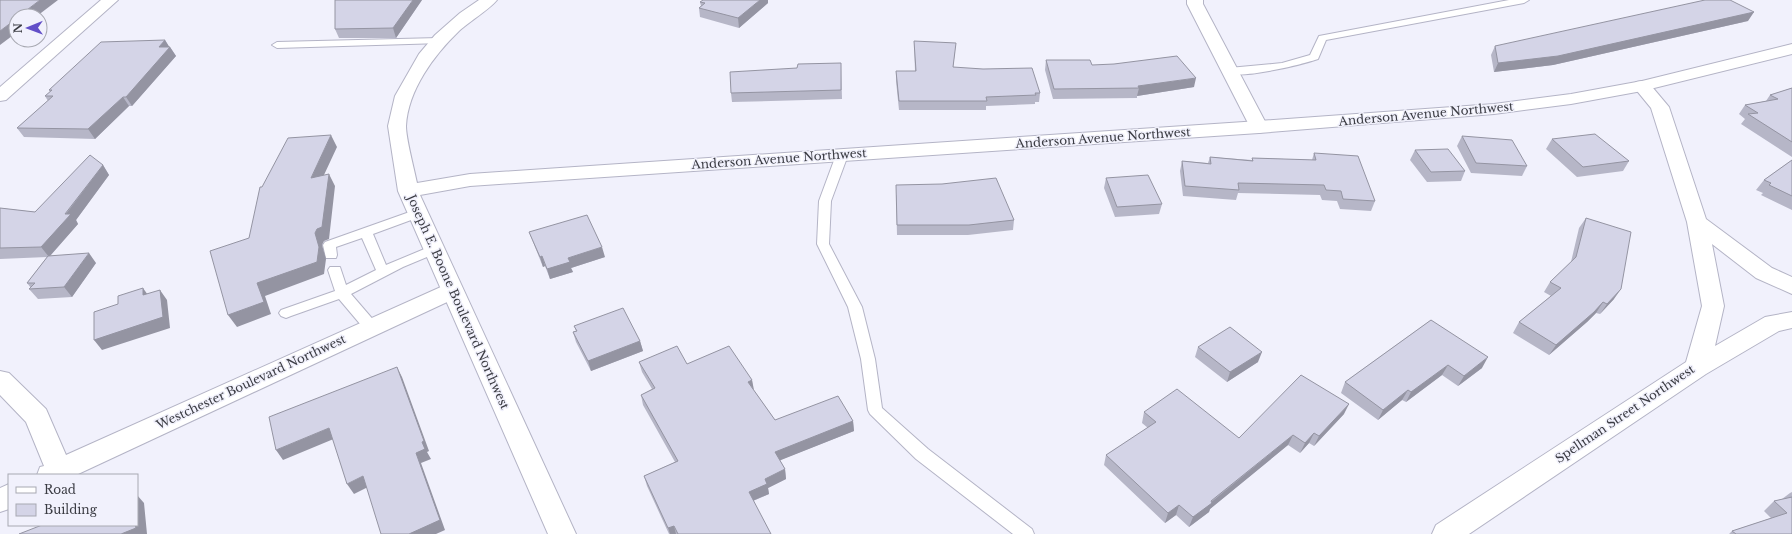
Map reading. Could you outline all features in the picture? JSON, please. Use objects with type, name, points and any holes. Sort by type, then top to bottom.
[{"type":"street","points":[[0,96],[110,0]]},
{"type":"street","name":"Joseph E. Boone Boulevard Northwest","points":[[489,0],[466,16],[439,41],[425,58],[404,96],[397,126],[408,191],[562,534]]},
{"type":"street","points":[[1195,0],[1195,4],[1259,127]]},
{"type":"street","name":"Anderson Avenue Northwest","points":[[408,191],[470,180],[1259,127],[1494,109],[1571,99],[1642,86],[1792,49]]},
{"type":"street","name":"Spellman Street Northwest","points":[[1446,534],[1697,367],[1713,306],[1697,222],[1660,107],[1642,86]]},
{"type":"street","points":[[1697,222],[1764,273],[1792,286]]},
{"type":"street","name":"Westchester Boulevard Northwest","points":[[54,473],[452,290]]},
{"type":"street","points":[[1697,367],[1773,323],[1792,320]]},
{"type":"street","points":[[0,380],[37,416],[54,473]]},
{"type":"lane","points":[[1229,71],[1275,69],[1294,65],[1314,57],[1322,38],[1524,0]]},
{"type":"lane","points":[[277,45],[439,41]]},
{"type":"lane","points":[[842,155],[825,201],[823,244],[855,307],[868,359],[875,410],[922,454],[1026,534]]},
{"type":"lane","points":[[331,254],[328,245],[418,213]]},
{"type":"lane","points":[[366,231],[383,272]]},
{"type":"lane","points":[[286,313],[342,293],[383,272],[434,249]]},
{"type":"lane","points":[[335,270],[342,293],[371,327]]},
{"type":"building","points":[[0,0],[40,0],[30,8],[8,8],[8,25],[0,31]]},
{"type":"building","points":[[335,0],[413,0],[393,28],[335,29]]},
{"type":"building","points":[[703,0],[760,0],[738,18],[699,8],[705,3],[700,2]]},
{"type":"building","points":[[1705,0],[1730,0],[1754,12],[1558,56],[1498,63],[1495,46]]},
{"type":"building","points":[[165,40],[159,47],[170,47],[126,97],[123,97],[88,129],[17,128],[53,96],[45,96],[52,90],[49,90],[101,42]]},
{"type":"building","points":[[914,41],[956,43],[953,67],[983,69],[1032,68],[1040,93],[1035,93],[1036,95],[986,97],[987,101],[899,101],[896,71],[916,71]]},
{"type":"building","points":[[1177,56],[1196,78],[1138,86],[1139,88],[1054,89],[1046,60],[1090,60],[1092,65],[1114,64]]},
{"type":"building","points":[[841,63],[841,90],[731,93],[730,72],[797,68],[798,64]]},
{"type":"building","points":[[1792,88],[1792,142],[1748,114],[1758,113],[1745,105],[1778,99],[1770,95]]},
{"type":"building","points":[[1595,134],[1629,161],[1583,167],[1552,139]]},
{"type":"building","points":[[331,135],[311,178],[329,174],[322,227],[317,229],[315,233],[319,247],[317,262],[257,283],[264,302],[228,315],[210,251],[249,238],[260,187],[262,187],[288,138]]},
{"type":"building","points":[[1462,136],[1512,140],[1527,166],[1476,163]]},
{"type":"building","points":[[1448,149],[1465,171],[1431,172],[1415,150]]},
{"type":"building","points":[[1314,153],[1358,156],[1375,201],[1343,199],[1341,191],[1326,190],[1324,185],[1238,183],[1239,190],[1185,186],[1182,161],[1211,164],[1210,157],[1253,161],[1252,158],[1316,160]]},
{"type":"building","points":[[90,155],[103,165],[65,214],[71,214],[41,247],[0,248],[0,208],[35,212]]},
{"type":"building","points":[[1792,160],[1792,196],[1769,185],[1771,183],[1764,180]]},
{"type":"building","points":[[1148,175],[1162,204],[1117,207],[1106,178]]},
{"type":"building","points":[[996,178],[1014,220],[969,225],[897,225],[896,185],[942,184]]},
{"type":"building","points":[[587,215],[602,247],[568,258],[570,262],[547,269],[529,232]]},
{"type":"building","points":[[1586,218],[1631,232],[1621,289],[1607,304],[1603,302],[1594,312],[1556,345],[1519,322],[1561,288],[1550,282],[1576,257]]},
{"type":"building","points":[[89,253],[64,287],[29,289],[35,283],[27,283],[48,256]]},
{"type":"building","points":[[143,288],[143,295],[160,290],[163,317],[94,340],[94,312],[118,304],[118,296]]},
{"type":"building","points":[[623,308],[640,341],[588,361],[573,332],[577,331],[574,326]]},
{"type":"building","points":[[1431,320],[1488,357],[1464,376],[1448,365],[1411,392],[1408,390],[1383,410],[1345,382]]},
{"type":"building","points":[[1230,327],[1262,352],[1230,372],[1198,347]]},
{"type":"building","points":[[677,346],[687,364],[729,346],[752,380],[748,382],[775,420],[838,396],[853,421],[775,452],[785,469],[765,479],[767,484],[749,492],[771,534],[678,534],[674,526],[668,528],[644,476],[678,461],[641,395],[655,388],[639,362]]},
{"type":"building","points":[[397,367],[424,441],[422,442],[425,449],[416,453],[440,520],[409,534],[381,534],[363,476],[347,484],[329,428],[276,450],[269,417]]},
{"type":"building","points":[[1301,375],[1349,404],[1319,436],[1314,433],[1305,443],[1293,435],[1211,501],[1212,503],[1193,517],[1179,505],[1168,513],[1106,455],[1156,422],[1144,412],[1177,389],[1239,438]]},
{"type":"building","points":[[1792,497],[1792,534],[1736,534],[1732,531],[1787,513],[1774,501]]},
{"type":"building","points":[[39,526],[135,526],[136,528],[121,534],[19,534]]}]
